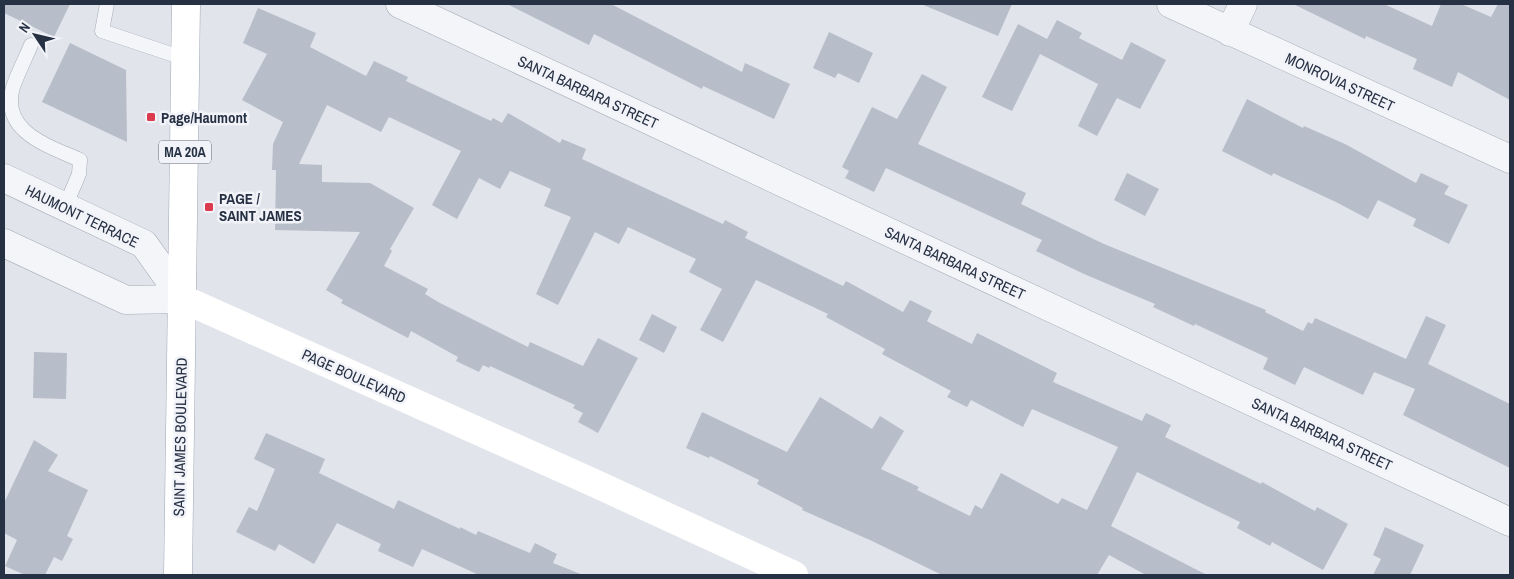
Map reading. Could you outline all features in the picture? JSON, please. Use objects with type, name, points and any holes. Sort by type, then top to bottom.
[{"type":"street","name":"MA 20A","points":[[183,300],[186,4]]},
{"type":"street","name":"SANTA BARBARA STREET","points":[[400,4],[1510,522]]},
{"type":"street","name":"MONROVIA STREET","points":[[1170,4],[1510,159]]},
{"type":"street","points":[[1230,32],[1243,4]]},
{"type":"street","name":"HAUMONT TERRACE","points":[[4,178],[144,244],[183,300]]},
{"type":"street","points":[[4,243],[126,300],[183,300]]},
{"type":"street","name":"SAINT JAMES BOULEVARD","points":[[178,575],[183,300]]},
{"type":"street","name":"PAGE BOULEVARD","points":[[183,300],[592,482],[794,575]]},
{"type":"lane","points":[[107,4],[102,31],[186,59]]},
{"type":"lane","points":[[31,44],[12,89],[8,116],[31,138],[80,160],[79,174],[65,207]]},
{"type":"building","points":[[4,4],[70,4],[54,37],[4,13]]},
{"type":"building","points":[[507,4],[611,4],[742,72],[745,63],[790,84],[774,119],[703,86],[702,89],[594,34],[589,45]]},
{"type":"building","points":[[921,4],[1012,4],[998,36]]},
{"type":"building","points":[[1293,4],[1384,4],[1432,26],[1441,4],[1461,4],[1491,17],[1498,4],[1510,4],[1510,100],[1458,72],[1452,87],[1413,69],[1417,59],[1366,36],[1365,39]]},
{"type":"building","points":[[258,8],[316,33],[310,47],[366,76],[374,61],[408,77],[406,81],[491,121],[493,118],[502,123],[508,113],[560,143],[562,139],[586,149],[582,159],[723,224],[725,220],[748,232],[745,238],[843,286],[846,281],[903,312],[910,300],[932,311],[927,321],[972,344],[977,333],[1057,373],[1053,382],[1142,421],[1146,413],[1171,425],[1165,437],[1261,484],[1262,482],[1315,511],[1317,507],[1348,524],[1323,570],[1272,542],[1270,546],[1237,528],[1240,522],[1137,472],[1111,526],[1207,575],[1146,575],[1109,555],[1097,575],[942,575],[802,510],[803,508],[757,484],[759,480],[710,456],[709,458],[686,448],[702,412],[787,452],[820,397],[872,429],[880,416],[904,431],[881,469],[919,487],[917,490],[970,516],[975,505],[982,509],[1001,473],[1058,504],[1062,498],[1087,510],[1118,447],[1032,409],[1023,427],[971,400],[967,407],[947,397],[951,391],[882,354],[885,349],[826,317],[828,314],[756,280],[723,342],[700,330],[722,289],[689,272],[696,259],[628,227],[619,244],[595,232],[558,305],[536,294],[571,217],[544,206],[551,189],[510,171],[500,189],[479,178],[457,219],[432,205],[461,151],[389,117],[381,132],[327,105],[299,164],[322,165],[322,182],[370,183],[414,208],[390,249],[392,251],[384,266],[428,289],[425,294],[440,303],[528,347],[530,342],[583,366],[598,338],[638,358],[598,433],[578,422],[583,413],[573,408],[575,405],[490,366],[489,368],[483,365],[479,372],[456,361],[458,357],[411,331],[408,338],[341,303],[343,300],[326,290],[360,232],[275,230],[276,170],[272,170],[273,144],[283,122],[242,100],[267,54],[243,43]]},
{"type":"building","points":[[1057,20],[1082,33],[1079,38],[1122,60],[1131,42],[1166,60],[1140,109],[1117,98],[1097,136],[1078,126],[1098,84],[1040,54],[1012,111],[982,97],[1018,24],[1047,39]]},
{"type":"building","points":[[829,32],[873,53],[859,83],[838,73],[835,78],[813,68]]},
{"type":"building","points":[[70,43],[126,70],[127,142],[42,102]]},
{"type":"building","points":[[922,74],[947,87],[918,144],[1026,193],[1021,204],[1104,244],[1266,310],[1265,312],[1303,331],[1308,322],[1312,324],[1315,318],[1406,359],[1426,316],[1446,325],[1428,364],[1510,404],[1510,468],[1403,415],[1415,389],[1374,372],[1363,395],[1304,367],[1295,385],[1263,369],[1268,358],[1195,324],[1194,326],[1153,307],[1155,304],[1036,251],[1042,240],[886,168],[874,192],[845,178],[849,171],[842,167],[872,107],[897,119]]},
{"type":"building","points":[[1247,99],[1303,128],[1304,126],[1345,144],[1416,183],[1421,173],[1449,186],[1444,194],[1468,205],[1449,244],[1413,226],[1416,219],[1378,200],[1368,219],[1336,202],[1273,173],[1272,176],[1222,151]]},
{"type":"building","points":[[1127,173],[1159,189],[1145,216],[1114,200]]},
{"type":"building","points":[[652,314],[677,327],[664,353],[639,340]]},
{"type":"building","points":[[34,352],[67,353],[66,399],[33,398]]},
{"type":"building","points":[[266,433],[325,459],[319,473],[394,509],[398,500],[460,529],[460,527],[476,535],[478,531],[530,553],[535,543],[557,554],[553,563],[583,575],[479,575],[422,549],[413,567],[378,551],[381,544],[337,523],[314,564],[279,544],[275,551],[236,532],[249,507],[257,511],[275,469],[254,459]]},
{"type":"building","points":[[34,440],[58,455],[48,471],[88,490],[67,536],[73,539],[62,561],[54,557],[45,575],[25,575],[5,566],[17,540],[4,533],[4,503]]},
{"type":"building","points":[[1385,527],[1424,545],[1410,575],[1373,575],[1381,559],[1373,555]]},
{"type":"place","name":"Page/Haumont","points":[[151,117]]},
{"type":"place","name":"PAGE / SAINT JAMES","points":[[209,207]]}]
